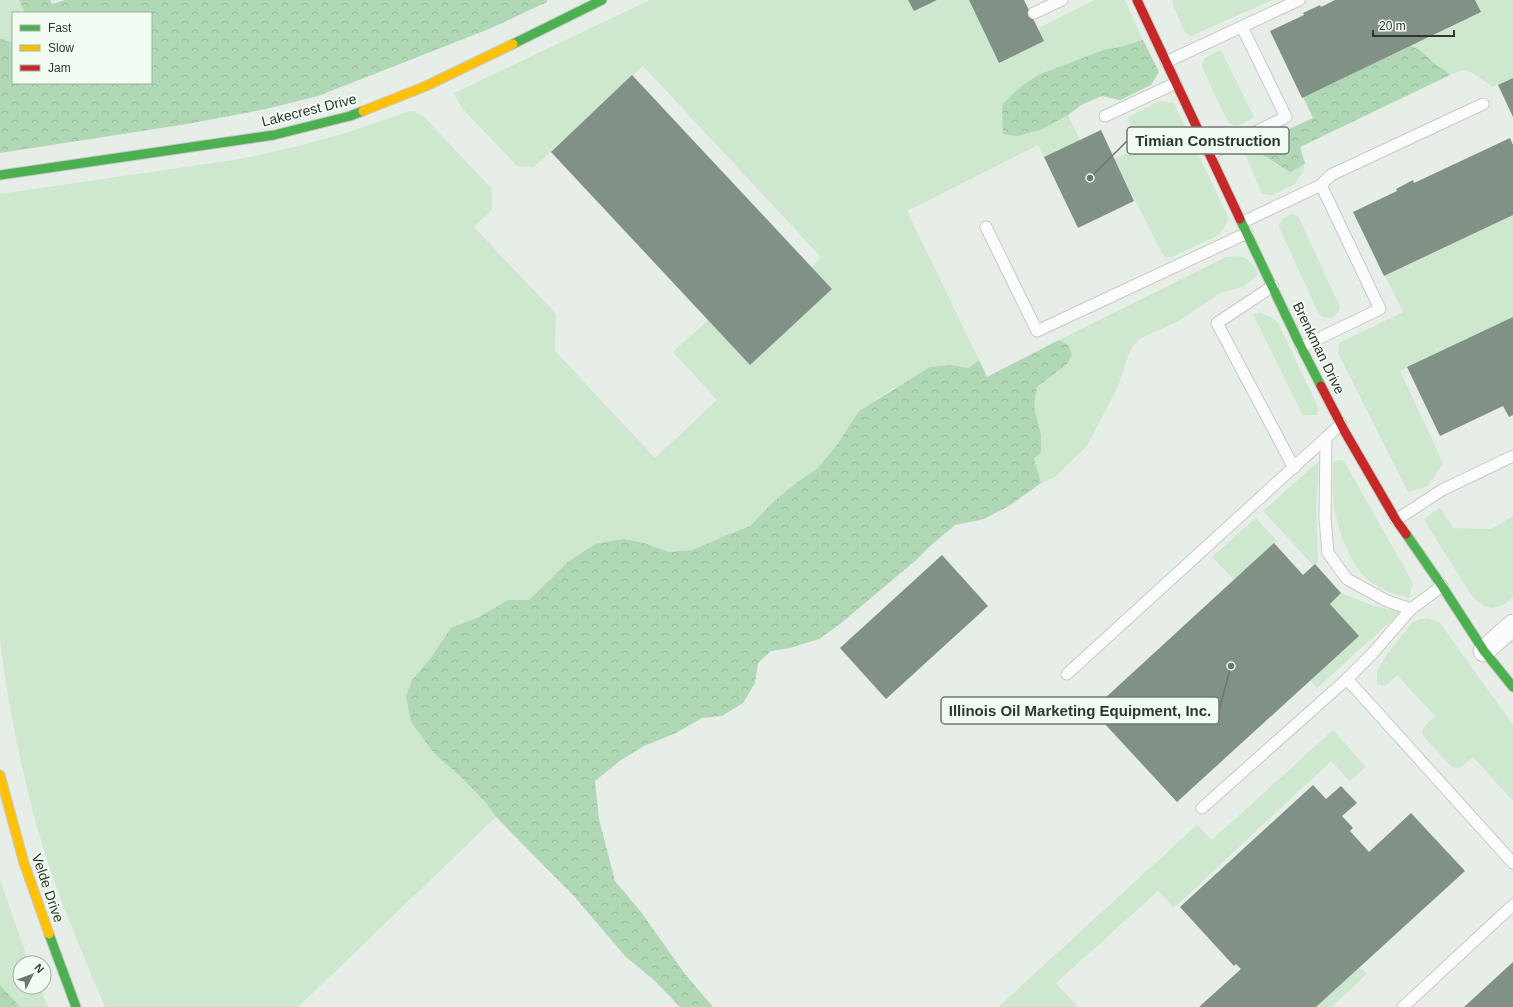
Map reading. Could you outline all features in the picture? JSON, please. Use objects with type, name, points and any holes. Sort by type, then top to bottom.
[{"type":"street","name":"Lakecrest Drive","points":[[0,175],[274,135],[350,116],[426,86],[602,0]]},
{"type":"street","name":"Brenkman Drive","points":[[1138,0],[1247,233],[1341,424],[1396,520],[1442,586],[1484,651],[1513,687]]},
{"type":"street","points":[[1484,651],[1513,625]]},
{"type":"street","name":"Velde Drive","points":[[0,775],[23,860],[76,1007]]},
{"type":"lane","points":[[1034,13],[1062,0]]},
{"type":"lane","points":[[1166,62],[1299,0]]},
{"type":"lane","points":[[1210,154],[1286,116],[1242,27]]},
{"type":"lane","points":[[1105,116],[1176,83]]},
{"type":"lane","points":[[1243,222],[1321,185],[1331,175],[1483,104]]},
{"type":"lane","points":[[1302,347],[1380,309],[1321,185]]},
{"type":"lane","points":[[986,227],[1037,331],[1247,233]]},
{"type":"lane","points":[[1273,286],[1217,323],[1294,468]]},
{"type":"lane","points":[[1067,674],[1341,424]]},
{"type":"lane","points":[[1326,438],[1325,518],[1328,553],[1347,579],[1387,601],[1411,609]]},
{"type":"lane","points":[[1396,520],[1442,490],[1513,456]]},
{"type":"lane","points":[[1202,808],[1347,679],[1372,654],[1411,609],[1442,586]]},
{"type":"lane","points":[[1347,679],[1513,863]]},
{"type":"lane","points":[[1402,1007],[1513,905]]},
{"type":"green space","points":[[0,0],[19,0],[25,12],[12,12],[12,43],[0,38]]},
{"type":"green space","points":[[19,0],[50,0],[52,4],[65,0],[547,0],[547,2],[489,29],[318,96],[266,109],[187,124],[0,153],[0,38],[12,43],[12,84],[152,84],[152,12],[25,12]]},
{"type":"green space","points":[[650,0],[908,0],[914,11],[937,0],[969,0],[999,63],[1044,41],[1039,31],[1041,27],[1095,0],[1125,0],[1143,40],[1116,48],[1106,49],[1076,62],[1043,129],[1068,115],[1080,140],[1044,157],[1038,145],[907,211],[979,360],[969,368],[951,365],[892,389],[859,411],[839,442],[818,468],[796,483],[773,502],[750,526],[692,550],[668,552],[644,543],[624,539],[548,583],[529,600],[508,600],[479,617],[451,629],[430,659],[412,681],[461,777],[486,803],[496,817],[298,1007],[105,1007],[50,870],[36,823],[19,754],[10,708],[0,639],[0,194],[240,159],[299,146],[349,132],[410,111],[416,112],[424,117],[492,189],[492,210],[474,227],[556,314],[555,351],[655,458],[717,400],[673,352],[708,320],[750,365],[832,289],[811,267],[821,257],[643,66],[534,167],[517,166],[462,108],[454,93]]},
{"type":"green space","points":[[1172,0],[1272,0],[1191,36],[1185,32]]},
{"type":"green space","points":[[1475,0],[1513,0],[1513,78],[1493,87],[1473,73],[1463,70],[1450,75],[1421,51],[1411,46],[1481,12]]},
{"type":"green space","points":[[1143,40],[1159,72],[1151,85],[1120,100],[1102,96],[1083,104],[1068,115],[1043,129],[1017,136],[1003,134],[1002,105],[1019,88],[1038,75],[1106,49],[1116,48]]},
{"type":"green space","points":[[1411,46],[1421,51],[1450,75],[1300,147],[1305,163],[1290,172],[1261,154],[1253,146],[1313,118],[1303,97]]},
{"type":"green space","points":[[1221,50],[1254,117],[1238,125],[1228,122],[1202,67],[1205,58]]},
{"type":"green space","points":[[1160,101],[1174,103],[1229,219],[1219,235],[1172,257],[1166,257],[1162,253],[1114,159],[1140,147],[1128,119],[1130,116]]},
{"type":"green space","points":[[1253,146],[1261,154],[1278,166],[1300,167],[1305,163],[1303,171],[1295,184],[1272,195],[1262,194],[1243,150]]},
{"type":"green space","points":[[1292,214],[1298,216],[1340,307],[1338,312],[1332,318],[1322,317],[1319,314],[1279,227],[1283,218]]},
{"type":"green space","points":[[1513,215],[1513,317],[1400,371],[1443,463],[1428,486],[1408,492],[1338,353],[1339,343],[1403,312],[1385,276]]},
{"type":"green space","points":[[1238,256],[1245,258],[1250,262],[1258,274],[1243,287],[1222,292],[1179,321],[1141,338],[1133,346],[1128,356],[1118,386],[1087,446],[1055,477],[1041,483],[1034,459],[1041,451],[1041,435],[1034,406],[1037,387],[1067,364],[1068,345],[1059,340],[1226,257]]},
{"type":"green space","points":[[1260,313],[1271,317],[1278,323],[1319,409],[1317,415],[1303,415],[1253,314]]},
{"type":"green space","points":[[1059,340],[1068,345],[1072,354],[1067,364],[1037,387],[1034,406],[1041,435],[1041,452],[1034,459],[1041,483],[1009,506],[984,519],[955,525],[840,624],[819,639],[790,648],[771,651],[758,663],[755,683],[743,703],[722,716],[702,718],[676,733],[644,746],[621,760],[595,781],[599,819],[615,881],[641,912],[685,974],[713,1007],[680,1007],[655,981],[625,956],[573,895],[496,817],[486,803],[461,777],[434,753],[411,722],[406,696],[412,680],[430,659],[451,628],[479,617],[508,600],[529,600],[568,562],[595,544],[624,539],[644,543],[668,552],[692,550],[750,526],[773,502],[796,483],[818,468],[839,442],[859,411],[930,367],[951,365],[969,368],[979,360],[987,377]]},
{"type":"green space","points":[[1342,460],[1345,463],[1413,583],[1409,598],[1377,586],[1361,573],[1349,554],[1340,532],[1334,506],[1333,466],[1334,462]]},
{"type":"green space","points":[[1319,461],[1316,506],[1318,563],[1313,565],[1263,511]]},
{"type":"green space","points":[[1440,507],[1453,528],[1491,529],[1513,516],[1513,597],[1505,604],[1491,608],[1484,606],[1472,596],[1424,520]]},
{"type":"green space","points":[[1256,518],[1277,541],[1234,580],[1212,557]]},
{"type":"green space","points":[[1341,593],[1374,606],[1401,612],[1317,688],[1310,680],[1330,604]]},
{"type":"green space","points":[[1428,618],[1440,623],[1513,725],[1513,801],[1473,757],[1461,767],[1452,767],[1424,737],[1422,731],[1423,728],[1435,716],[1397,675],[1385,686],[1377,685],[1377,671],[1387,654],[1412,623],[1420,619]]},
{"type":"green space","points":[[1333,730],[1366,767],[1350,781],[1331,761],[1174,908],[1158,891],[1056,983],[1078,1007],[998,1007],[1197,825],[1212,840]]},
{"type":"green space","points":[[0,880],[26,955],[12,955],[12,995],[43,995],[48,1007],[20,1007],[0,985]]},
{"type":"green space","points":[[1360,967],[1367,974],[1331,1007],[1316,1007]]},
{"type":"green space","points":[[0,985],[20,1007],[0,1007]]},
{"type":"building","points":[[908,0],[937,0],[914,11]]},
{"type":"building","points":[[969,0],[1024,0],[1044,41],[999,63]]},
{"type":"building","points":[[1335,0],[1475,0],[1481,12],[1302,98],[1270,31],[1304,15],[1303,13],[1320,5],[1321,7]]},
{"type":"building","points":[[632,75],[832,289],[750,365],[551,152]]},
{"type":"building","points":[[1513,78],[1513,117],[1498,85]]},
{"type":"building","points":[[1101,130],[1134,201],[1078,228],[1044,157]]},
{"type":"building","points":[[1510,138],[1513,145],[1513,215],[1384,276],[1353,212],[1397,191],[1396,189],[1413,180],[1414,183]]},
{"type":"building","points":[[1513,317],[1513,415],[1509,417],[1503,406],[1440,436],[1407,367]]},
{"type":"building","points":[[1274,543],[1303,575],[1315,564],[1341,593],[1330,604],[1359,636],[1177,802],[1092,710]]},
{"type":"building","points":[[942,555],[988,606],[886,699],[840,648]]},
{"type":"building","points":[[1313,785],[1326,799],[1341,786],[1357,803],[1342,816],[1353,828],[1350,831],[1369,852],[1411,813],[1465,871],[1316,1007],[1199,1007],[1241,969],[1236,964],[1234,966],[1180,907]]},
{"type":"building","points":[[1513,962],[1513,1007],[1464,1007]]},
{"type":"traffic: fast","points":[[513,44],[602,0]]},
{"type":"traffic: fast","points":[[0,175],[274,135],[350,116],[363,111]]},
{"type":"traffic: fast","points":[[1240,219],[1321,386]]},
{"type":"traffic: fast","points":[[1406,534],[1484,651],[1513,687]]},
{"type":"traffic: fast","points":[[49,934],[76,1007]]},
{"type":"traffic: slow","points":[[363,111],[426,86],[513,44]]},
{"type":"traffic: slow","points":[[0,775],[24,863],[49,934]]},
{"type":"traffic: jam","points":[[1137,0],[1240,219]]},
{"type":"traffic: jam","points":[[1321,386],[1345,432],[1396,520],[1406,534]]},
{"type":"place","name":"Timian Construction","points":[[1090,178]]},
{"type":"place","name":"Illinois Oil Marketing Equipment, Inc.","points":[[1231,666]]}]
